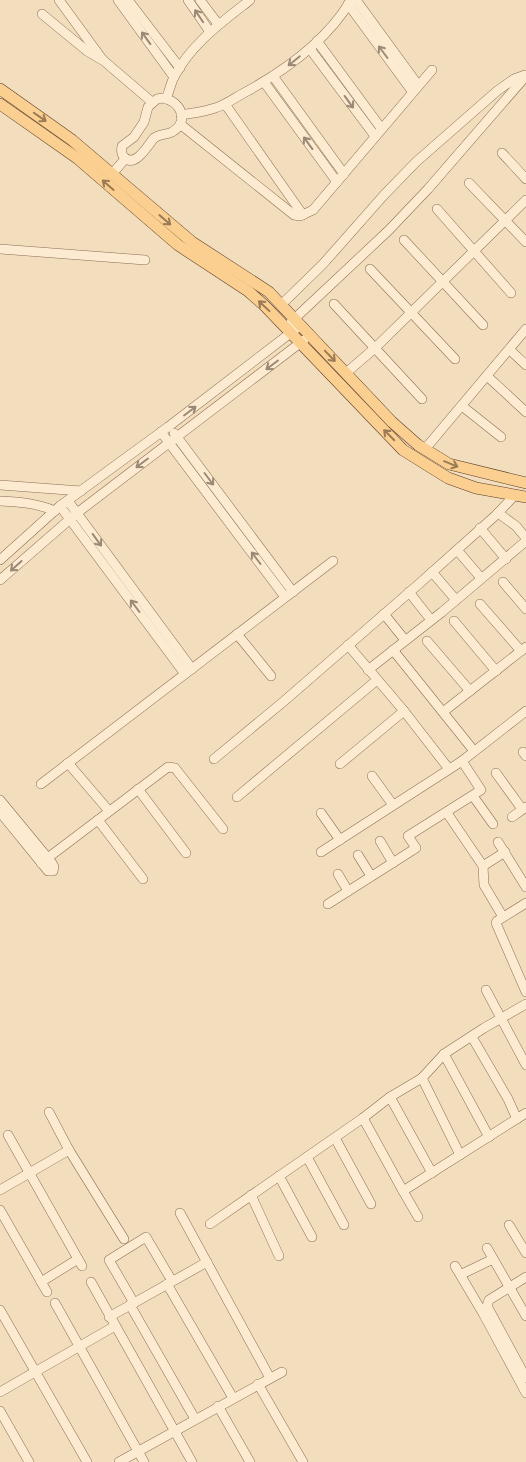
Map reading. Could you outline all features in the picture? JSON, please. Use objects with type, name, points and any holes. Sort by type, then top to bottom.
[{"type":"main road","points":[[0,89],[72,140],[185,237],[269,292],[392,422],[425,449],[448,464],[526,483]]},
{"type":"main road","points":[[0,104],[77,158],[178,245],[248,291],[265,306],[403,450],[448,478],[476,488],[521,496]]},
{"type":"street","points":[[59,0],[104,61]]},
{"type":"street","points":[[118,0],[174,77]]},
{"type":"street","points":[[128,0],[180,68]]},
{"type":"street","points":[[188,0],[210,32]]},
{"type":"street","points":[[200,0],[218,24]]},
{"type":"street","points":[[166,99],[174,77],[199,43],[218,24],[250,0]]},
{"type":"street","points":[[415,88],[352,1],[310,48],[264,82],[215,109],[181,119],[172,132],[154,138],[137,159],[130,161],[125,159],[122,153],[122,146],[134,137],[144,122],[148,107],[152,102],[157,99],[166,99],[179,106],[181,119],[294,215],[303,215],[313,210],[432,70]]},
{"type":"street","points":[[42,14],[87,51],[104,61],[152,102]]},
{"type":"street","points":[[317,41],[381,128]]},
{"type":"street","points":[[310,48],[374,136]]},
{"type":"street","points":[[281,306],[316,271],[416,162],[497,91],[526,75]]},
{"type":"street","points":[[0,560],[61,506],[165,429],[298,322],[428,189],[526,75]]},
{"type":"street","points":[[273,76],[344,174]]},
{"type":"street","points":[[264,82],[337,182]]},
{"type":"street","points":[[225,104],[303,215]]},
{"type":"street","points":[[502,153],[526,179]]},
{"type":"street","points":[[112,174],[125,159]]},
{"type":"street","points":[[469,183],[526,242]]},
{"type":"street","points":[[346,373],[375,348],[526,200]]},
{"type":"street","points":[[437,208],[511,293]]},
{"type":"street","points":[[404,240],[483,325]]},
{"type":"street","points":[[0,249],[144,260]]},
{"type":"street","points":[[370,269],[455,359]]},
{"type":"street","points":[[334,304],[422,399]]},
{"type":"street","points":[[425,449],[526,329]]},
{"type":"street","points":[[0,580],[73,515],[310,336]]},
{"type":"street","points":[[510,350],[526,365]]},
{"type":"street","points":[[487,376],[526,412]]},
{"type":"street","points":[[462,406],[501,437]]},
{"type":"street","points":[[165,429],[285,598]]},
{"type":"street","points":[[173,440],[293,592]]},
{"type":"street","points":[[0,485],[81,491]]},
{"type":"street","points":[[214,759],[283,702],[498,512],[521,496]]},
{"type":"street","points":[[0,501],[61,506],[73,515],[188,671]]},
{"type":"street","points":[[368,670],[432,620],[526,539],[516,526],[498,512]]},
{"type":"street","points":[[480,528],[506,558]]},
{"type":"street","points":[[457,550],[481,578]]},
{"type":"street","points":[[41,784],[333,561]]},
{"type":"street","points":[[432,572],[456,600]]},
{"type":"street","points":[[503,582],[524,602]]},
{"type":"street","points":[[409,592],[432,620]]},
{"type":"street","points":[[443,712],[524,649],[480,604]]},
{"type":"street","points":[[384,614],[405,640]]},
{"type":"street","points":[[454,621],[496,671]]},
{"type":"street","points":[[238,634],[271,676]]},
{"type":"street","points":[[427,641],[470,691]]},
{"type":"street","points":[[348,645],[404,711],[449,769]]},
{"type":"street","points":[[393,650],[474,751]]},
{"type":"street","points":[[237,797],[377,680]]},
{"type":"street","points":[[340,764],[404,711]]},
{"type":"street","points":[[321,852],[449,769],[526,711]]},
{"type":"street","points":[[328,904],[416,848],[408,836],[447,814],[482,790],[462,760]]},
{"type":"street","points":[[68,763],[109,811]]},
{"type":"street","points":[[44,860],[168,767],[175,768],[223,829]]},
{"type":"street","points":[[496,773],[524,808],[512,817]]},
{"type":"street","points":[[372,776],[393,805]]},
{"type":"street","points":[[138,789],[186,853]]},
{"type":"street","points":[[473,796],[493,824]]},
{"type":"street","points":[[0,800],[44,860]]},
{"type":"street","points":[[0,812],[44,860]]},
{"type":"street","points":[[321,813],[340,840]]},
{"type":"street","points":[[447,814],[483,866],[484,885],[503,917]]},
{"type":"street","points":[[98,820],[143,878]]},
{"type":"street","points":[[380,841],[393,863]]},
{"type":"street","points":[[498,842],[526,887]]},
{"type":"street","points":[[483,866],[505,852]]},
{"type":"street","points":[[358,855],[371,876]]},
{"type":"street","points":[[338,874],[348,891]]},
{"type":"street","points":[[526,904],[497,921],[497,926],[526,992]]},
{"type":"street","points":[[486,990],[526,1065]]},
{"type":"street","points":[[210,1224],[335,1138],[390,1097],[422,1078],[444,1054],[526,1004]]},
{"type":"street","points":[[472,1037],[508,1099],[517,1119]]},
{"type":"street","points":[[444,1054],[489,1137]]},
{"type":"street","points":[[422,1078],[460,1155]]},
{"type":"street","points":[[390,1097],[432,1173]]},
{"type":"street","points":[[49,1112],[69,1150],[124,1239]]},
{"type":"street","points":[[403,1191],[526,1113]]},
{"type":"street","points":[[363,1118],[418,1217]]},
{"type":"street","points":[[8,1135],[80,1263],[41,1282]]},
{"type":"street","points":[[335,1138],[371,1204]]},
{"type":"street","points":[[0,1190],[69,1150]]},
{"type":"street","points":[[307,1157],[344,1225]]},
{"type":"street","points":[[279,1176],[312,1237]]},
{"type":"street","points":[[251,1195],[279,1256]]},
{"type":"street","points":[[0,1210],[47,1292]]},
{"type":"street","points":[[180,1213],[270,1378]]},
{"type":"street","points":[[509,1225],[526,1253]]},
{"type":"street","points":[[194,1419],[109,1260],[146,1237],[233,1398]]},
{"type":"street","points":[[487,1248],[526,1316]]},
{"type":"street","points":[[464,1273],[492,1259]]},
{"type":"street","points":[[109,1317],[207,1262]]},
{"type":"street","points":[[455,1266],[526,1393]]},
{"type":"street","points":[[526,1277],[489,1300],[487,1306],[526,1378]]},
{"type":"street","points":[[91,1282],[192,1462]]},
{"type":"street","points":[[55,1303],[144,1462]]},
{"type":"street","points":[[0,1310],[3,1324],[36,1372],[87,1462]]},
{"type":"street","points":[[0,1392],[114,1326]]},
{"type":"street","points":[[119,1462],[282,1372]]},
{"type":"street","points":[[258,1384],[303,1462]]},
{"type":"street","points":[[218,1406],[250,1462]]},
{"type":"street","points":[[0,1411],[29,1462]]}]
